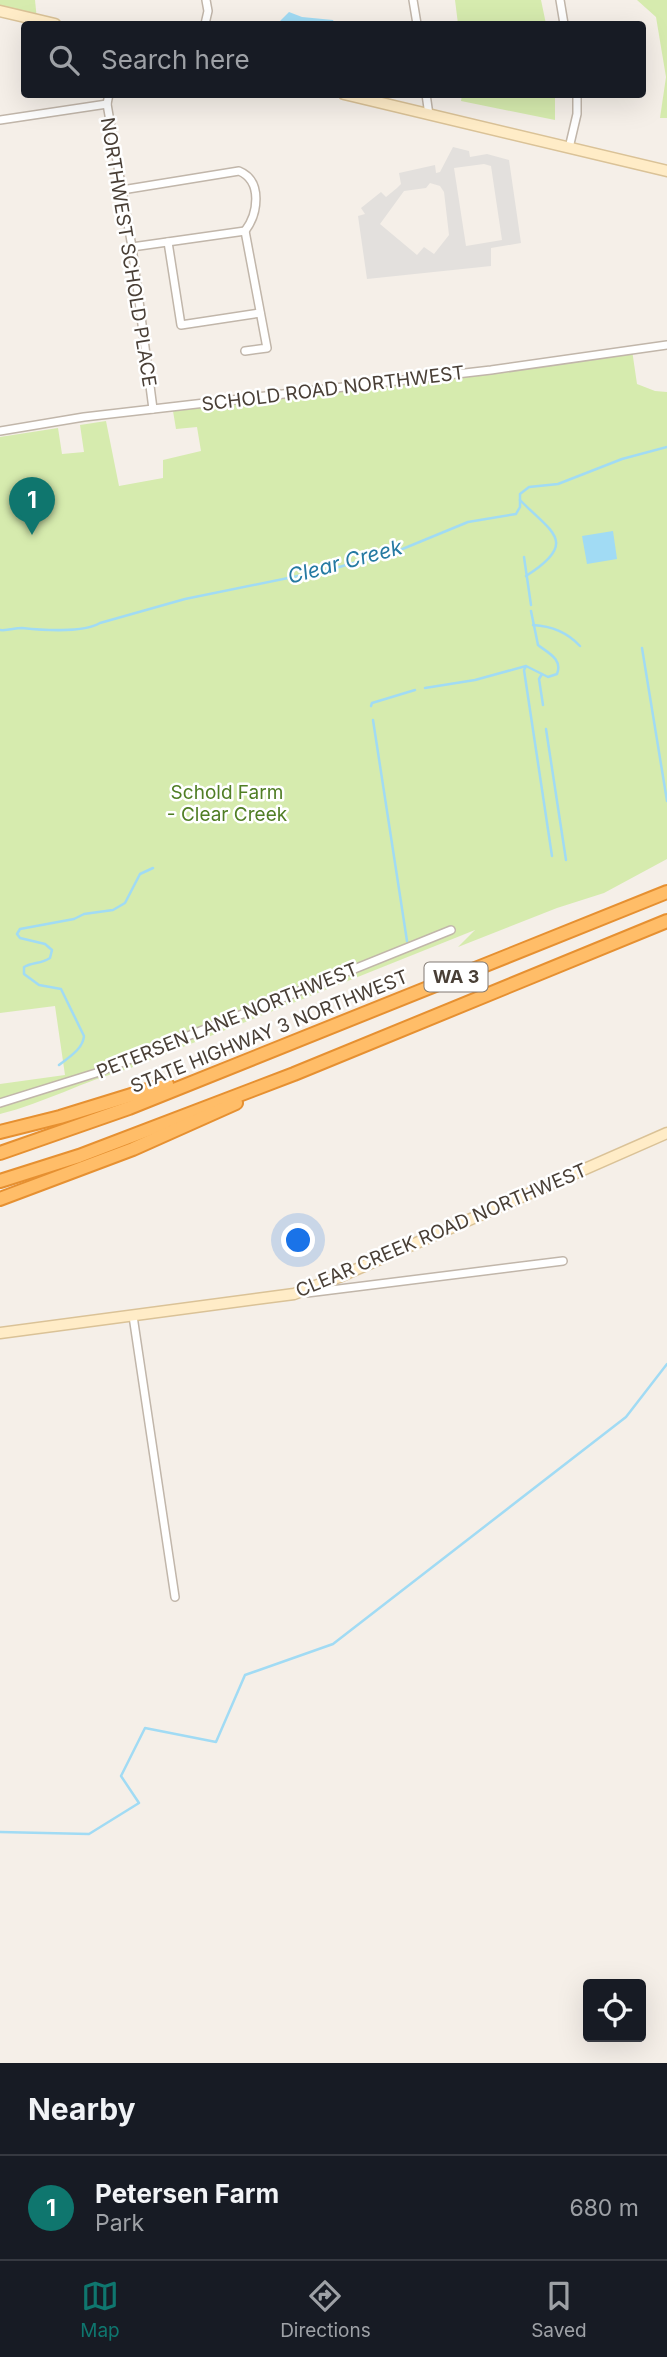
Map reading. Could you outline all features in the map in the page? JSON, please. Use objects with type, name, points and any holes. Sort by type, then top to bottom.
[{"type":"highway","name":"STATE HIGHWAY 3 NORTHWEST","points":[[0,1153],[77,1128],[667,892]]},
{"type":"highway","name":"WA 3","points":[[0,1181],[79,1156],[295,1074],[667,921]]},
{"type":"highway","points":[[0,1132],[60,1117],[244,1061]]},
{"type":"highway","points":[[0,1199],[188,1126],[295,1074]]},
{"type":"main road","points":[[0,11],[42,21]]},
{"type":"main road","points":[[361,98],[667,171]]},
{"type":"main road","name":"CLEAR CREEK ROAD NORTHWEST","points":[[0,1333],[294,1294],[339,1277],[667,1133]]},
{"type":"street","points":[[206,0],[208,11],[206,21]]},
{"type":"street","points":[[413,0],[416,21]]},
{"type":"street","points":[[559,0],[563,21]]},
{"type":"street","name":"NORTHWEST SCHOLD PLACE","points":[[108,98],[107,104],[132,247],[153,409]]},
{"type":"street","points":[[427,98],[429,114]]},
{"type":"street","points":[[569,148],[577,114],[577,98]]},
{"type":"street","points":[[0,120],[107,104]]},
{"type":"street","points":[[122,190],[239,171],[246,173],[255,189],[254,219],[245,231],[132,247]]},
{"type":"street","points":[[245,231],[267,348],[246,351]]},
{"type":"street","points":[[168,242],[181,325],[260,313]]},
{"type":"street","name":"SCHOLD ROAD NORTHWEST","points":[[0,431],[62,420],[491,370],[667,345]]},
{"type":"street","name":"PETERSEN LANE NORTHWEST","points":[[0,1103],[96,1073],[451,930]]},
{"type":"street","points":[[294,1294],[563,1261]]},
{"type":"street","points":[[133,1316],[175,1597]]},
{"type":"green space","points":[[0,0],[35,0],[37,20],[0,11]]},
{"type":"green space","points":[[455,0],[541,0],[545,21],[458,21]]},
{"type":"green space","points":[[637,0],[667,0],[667,118],[660,118],[666,77],[656,17]]},
{"type":"green space","points":[[462,98],[555,98],[555,120],[461,101]]},
{"type":"green space","name":"Schold Farm - Clear Creek","points":[[632,350],[637,384],[655,391],[667,392],[667,859],[604,893],[557,908],[458,947],[475,930],[128,1069],[0,1114],[0,1084],[65,1075],[55,1006],[0,1013],[0,437],[58,428],[62,454],[84,452],[80,425],[106,421],[119,486],[163,478],[163,460],[201,451],[197,427],[176,429],[173,411],[378,385],[380,388],[380,382]]},
{"type":"shaded area","points":[[453,147],[469,151],[470,157],[487,154],[509,160],[521,243],[491,248],[491,266],[367,279],[358,216],[365,214],[361,208],[381,192],[386,197],[397,188],[401,184],[399,173],[435,165],[436,173],[440,172]],"holes":[[[484,164],[491,166],[502,240],[466,246],[454,168]],[[430,183],[440,186],[444,192],[449,235],[434,254],[424,247],[417,255],[380,224],[404,191],[426,188]]]},
{"type":"water","points":[[289,12],[302,17],[334,21],[280,21]]},
{"type":"water","points":[[613,531],[617,559],[587,564],[582,536]]},
{"type":"waterway","name":"Clear Creek","points":[[0,630],[83,628],[185,599],[332,569],[400,550],[468,522],[516,514],[520,507],[520,494],[529,487],[558,484],[622,459],[667,447]]},
{"type":"waterway","points":[[520,500],[550,529],[556,545],[543,564],[526,576]]},
{"type":"waterway","points":[[524,557],[531,605]]},
{"type":"waterway","points":[[425,688],[475,680],[526,666],[548,677],[557,674],[556,660],[538,645],[531,611]]},
{"type":"waterway","points":[[533,625],[559,631],[580,646]]},
{"type":"waterway","points":[[642,648],[667,801]]},
{"type":"waterway","points":[[526,666],[524,670],[552,856]]},
{"type":"waterway","points":[[542,674],[539,679],[543,705]]},
{"type":"waterway","points":[[371,706],[372,703],[415,690]]},
{"type":"waterway","points":[[373,720],[407,941]]},
{"type":"waterway","points":[[546,729],[566,860]]},
{"type":"waterway","points":[[59,1065],[78,1049],[84,1036],[61,989],[39,985],[24,974],[24,967],[50,958],[52,950],[45,944],[20,938],[17,934],[20,929],[113,910],[125,903],[140,874],[153,868]]},
{"type":"waterway","points":[[0,1832],[89,1834],[139,1803],[121,1776],[145,1728],[216,1742],[245,1675],[333,1644],[626,1417],[667,1364]]},
{"type":"place","name":"Petersen Farm","points":[[32,535]]}]
